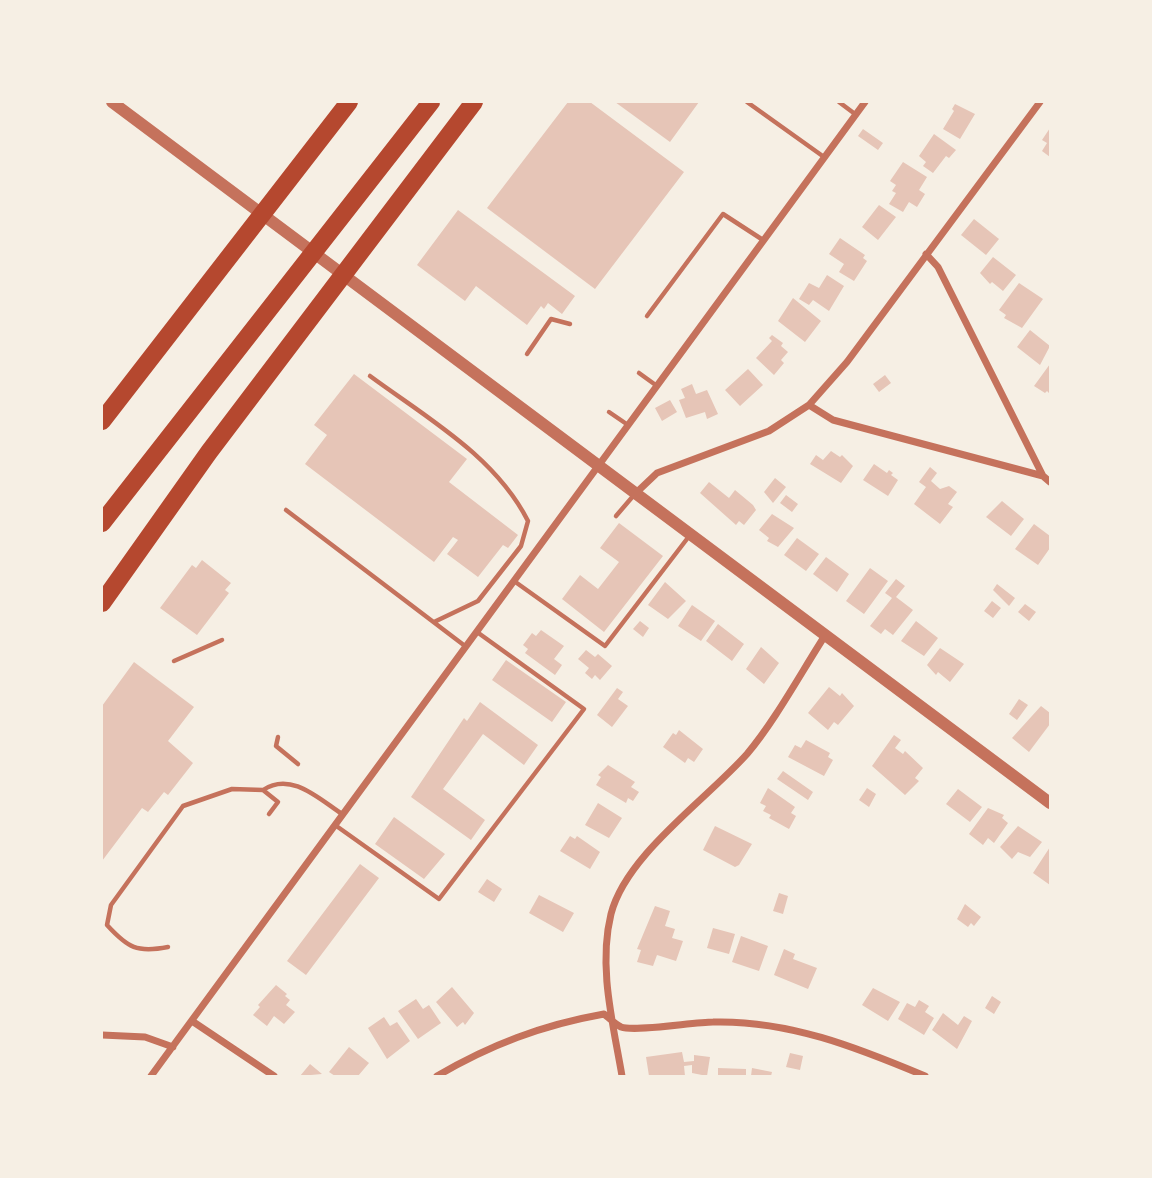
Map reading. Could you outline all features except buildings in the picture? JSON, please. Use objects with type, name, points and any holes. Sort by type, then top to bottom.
[{"type":"highway","points":[[102,421],[349,102]]},
{"type":"highway","points":[[102,523],[281,290],[431,102]]},
{"type":"highway","points":[[102,603],[209,452],[474,102]]},
{"type":"street","points":[[112,102],[1051,803]]},
{"type":"street","points":[[151,1076],[865,102]]},
{"type":"street","points":[[637,492],[657,473],[769,431],[809,405],[847,362],[1040,102]]},
{"type":"street","points":[[926,254],[938,267],[1043,476]]},
{"type":"street","points":[[809,405],[833,420],[1043,476],[1051,482]]},
{"type":"street","points":[[622,1076],[606,975],[605,946],[612,911],[624,882],[648,850],[694,809],[749,752],[826,634]]},
{"type":"street","points":[[437,1076],[482,1049],[528,1031],[604,1014],[622,1027],[712,1022],[754,1023],[793,1029],[834,1041],[925,1076]]},
{"type":"street","points":[[192,1021],[274,1076]]},
{"type":"street","points":[[102,1035],[145,1037],[173,1046]]},
{"type":"lane","points":[[747,102],[824,158]]},
{"type":"lane","points":[[839,102],[856,114]]},
{"type":"lane","points":[[647,316],[723,214],[763,241]]},
{"type":"lane","points":[[527,354],[551,319],[570,324]]},
{"type":"lane","points":[[639,373],[657,386]]},
{"type":"lane","points":[[370,376],[487,463],[518,501],[528,520],[521,546],[478,601],[434,622]]},
{"type":"lane","points":[[610,412],[629,425]]},
{"type":"lane","points":[[617,516],[637,492]]},
{"type":"lane","points":[[286,510],[466,647]]},
{"type":"lane","points":[[514,582],[605,646],[692,533]]},
{"type":"lane","points":[[335,825],[439,899],[584,709],[477,632]]},
{"type":"lane","points":[[174,661],[222,640]]},
{"type":"lane","points":[[278,737],[276,746],[298,764]]},
{"type":"lane","points":[[168,947],[145,951],[123,943],[107,925],[111,905],[183,806],[232,789],[263,790],[272,784],[290,782],[343,815]]},
{"type":"lane","points":[[263,790],[278,802],[269,814]]}]
